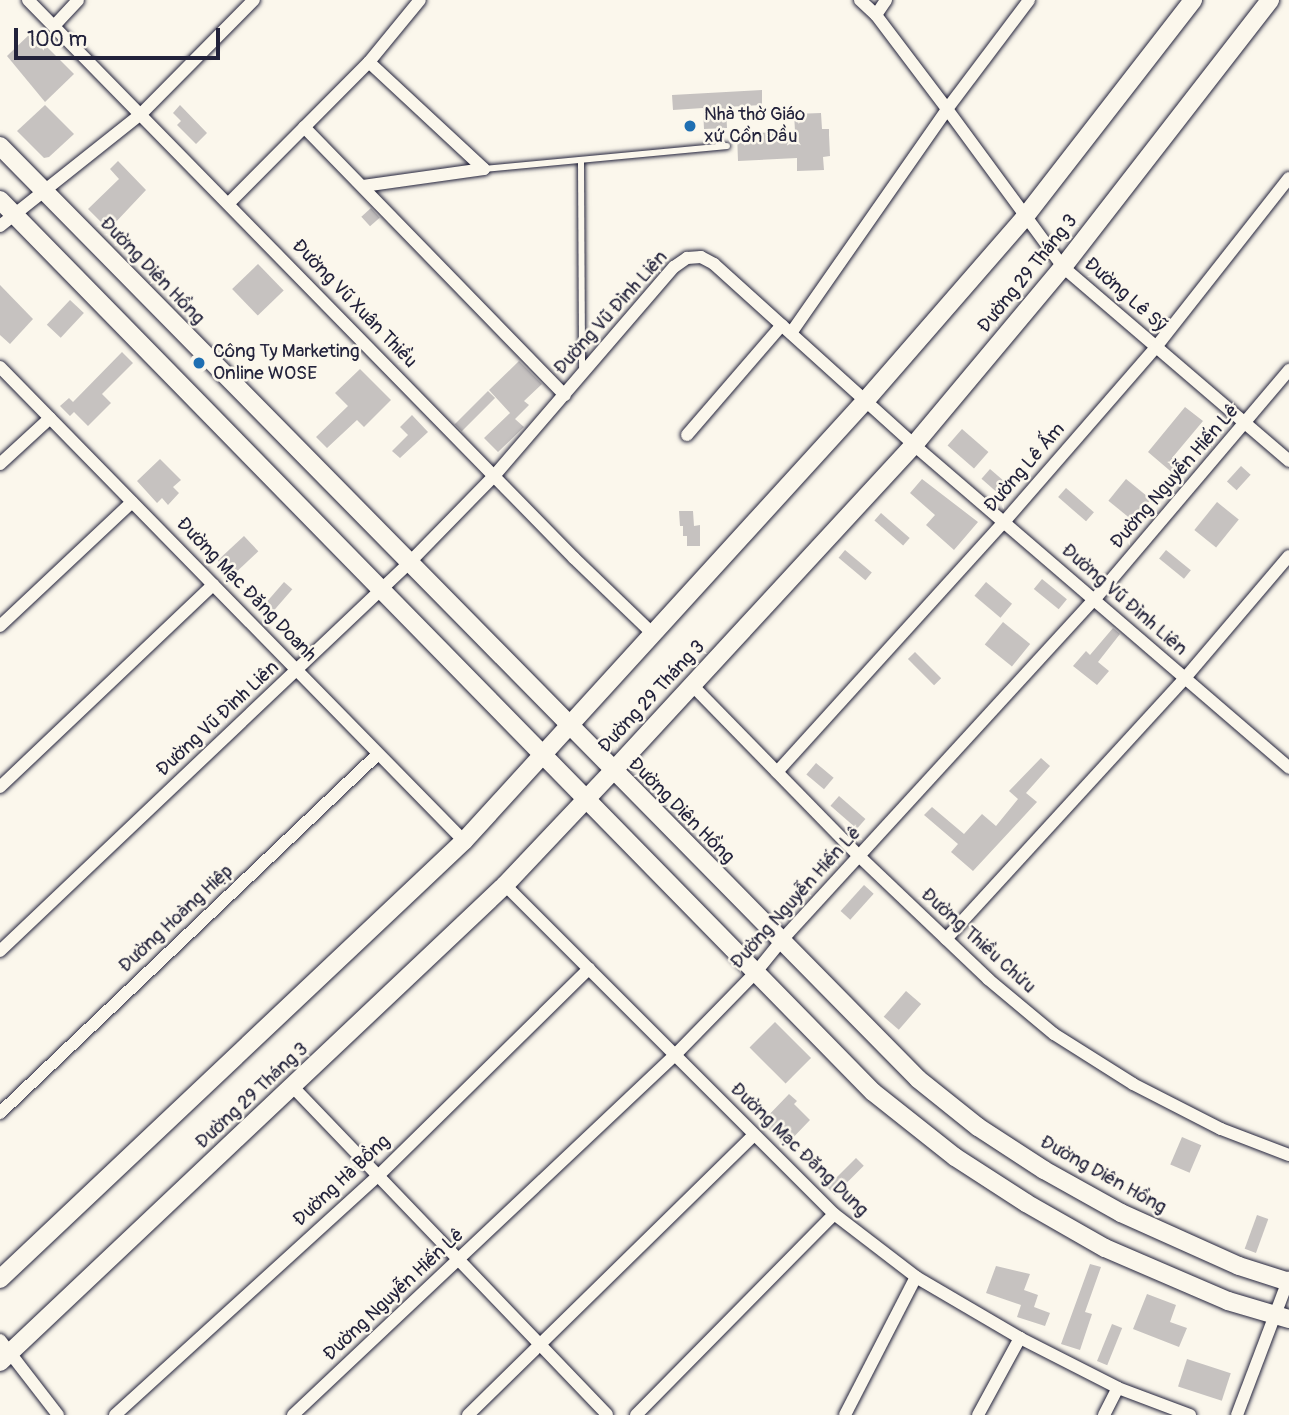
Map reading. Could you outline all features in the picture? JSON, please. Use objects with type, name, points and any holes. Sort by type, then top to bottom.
[{"type":"street","name":"Đường Vũ Xuân Thiều","points":[[27,0],[142,113],[494,476],[653,634]]},
{"type":"street","points":[[54,26],[78,0]]},
{"type":"street","points":[[0,226],[142,113],[254,0]]},
{"type":"street","points":[[229,203],[369,62],[420,0]]},
{"type":"street","name":"Đường Lê Sỹ","points":[[860,0],[876,15],[1024,218],[1063,267],[1289,461]]},
{"type":"street","points":[[876,15],[886,0]]},
{"type":"street","points":[[687,435],[786,329],[1029,0]]},
{"type":"street","name":"Đường 29 Tháng 3","points":[[0,1279],[464,841],[866,400],[1024,218],[1193,0]]},
{"type":"street","name":"Đường 29 Tháng 3","points":[[4,1352],[505,885],[612,772],[915,445],[1063,267],[1270,0]]},
{"type":"street","points":[[369,62],[484,169]]},
{"type":"street","points":[[304,127],[565,395]]},
{"type":"street","name":"Đường Diên Hồng","points":[[0,146],[612,772],[918,1079],[978,1127],[1044,1170],[1121,1213],[1239,1266],[1289,1280]]},
{"type":"street","points":[[363,186],[484,169]]},
{"type":"street","name":"Đường Lê Ấm","points":[[777,772],[1004,522],[1156,347],[1289,178]]},
{"type":"street","points":[[0,200],[873,1092],[955,1157],[1026,1203],[1105,1248],[1228,1301],[1282,1317]]},
{"type":"street","name":"Đường Vũ Đình Liên","points":[[0,951],[409,563],[494,476],[674,267],[687,258],[701,257],[714,264],[915,445],[1289,768]]},
{"type":"street","name":"Đường Mạc Đăng Doanh","points":[[1,369],[464,841]]},
{"type":"street","name":"Đường Nguyễn Hiến Lê","points":[[293,1415],[675,1055],[756,972],[781,941],[1094,600],[1246,424],[1289,370]]},
{"type":"street","points":[[0,464],[50,418]]},
{"type":"street","points":[[0,625],[132,502]]},
{"type":"street","points":[[946,939],[1185,678],[1289,556]]},
{"type":"street","points":[[0,788],[213,585]]},
{"type":"street","name":"Đường Thiều Chửu","points":[[692,685],[860,857],[946,939],[1055,1034],[1133,1084],[1221,1129],[1289,1155]]},
{"type":"street","name":"Đường Hoàng Hiệp","points":[[0,1112],[379,754]]},
{"type":"street","name":"Đường Mạc Đăng Dung","points":[[505,885],[834,1214],[916,1277],[1020,1338],[1118,1388],[1189,1415]]},
{"type":"street","name":"Đường Hà Bồng","points":[[115,1415],[378,1175],[589,969]]},
{"type":"street","points":[[292,1086],[607,1415]]},
{"type":"street","points":[[468,1415],[754,1135]]},
{"type":"street","points":[[636,1415],[834,1214]]},
{"type":"street","points":[[845,1415],[916,1277]]},
{"type":"street","points":[[1237,1415],[1282,1317],[1289,1280]]},
{"type":"street","points":[[978,1415],[1020,1338]]},
{"type":"street","points":[[4,1352],[58,1415]]},
{"type":"street","points":[[1104,1415],[1118,1388]]},
{"type":"lane","points":[[484,169],[581,162],[727,146]]},
{"type":"lane","points":[[581,162],[582,375]]},
{"type":"building","points":[[32,32],[74,74],[45,102],[7,56]]},
{"type":"building","points":[[762,90],[762,105],[726,107],[727,128],[704,129],[703,108],[673,110],[672,95]]},
{"type":"building","points":[[45,105],[74,134],[49,157],[44,158],[17,131]]},
{"type":"building","points":[[180,105],[207,133],[196,144],[177,125],[181,121],[173,113]]},
{"type":"building","points":[[821,113],[822,129],[829,129],[830,156],[823,157],[824,170],[797,171],[797,158],[738,161],[737,134],[795,131],[794,114]]},
{"type":"building","points":[[118,161],[146,190],[113,225],[105,218],[101,222],[88,209],[119,179],[110,169]]},
{"type":"building","points":[[371,208],[380,218],[370,226],[361,217]]},
{"type":"building","points":[[258,264],[284,291],[258,316],[232,289]]},
{"type":"building","points":[[0,285],[33,319],[10,344],[0,335]]},
{"type":"building","points":[[70,300],[84,313],[61,338],[47,325]]},
{"type":"building","points":[[122,352],[133,363],[102,394],[111,403],[88,426],[74,412],[70,416],[60,406],[69,398],[73,402]]},
{"type":"building","points":[[519,361],[542,384],[524,401],[529,405],[515,419],[524,427],[498,452],[484,438],[510,413],[489,390]]},
{"type":"building","points":[[360,369],[391,400],[364,427],[357,420],[327,448],[316,437],[348,406],[335,393]]},
{"type":"building","points":[[488,391],[495,398],[462,431],[455,424]]},
{"type":"building","points":[[1185,407],[1203,421],[1172,458],[1182,467],[1175,475],[1148,452]]},
{"type":"building","points":[[412,415],[428,432],[400,458],[392,451],[408,435],[400,427]]},
{"type":"building","points":[[962,429],[988,452],[974,469],[948,446]]},
{"type":"building","points":[[160,459],[181,480],[173,487],[179,493],[168,505],[162,498],[157,503],[137,481]]},
{"type":"building","points":[[1241,466],[1251,475],[1237,490],[1227,482]]},
{"type":"building","points":[[990,469],[1011,487],[1003,497],[981,479]]},
{"type":"building","points":[[922,479],[978,522],[954,550],[926,525],[935,515],[910,493]]},
{"type":"building","points":[[1126,479],[1151,499],[1133,521],[1108,501]]},
{"type":"building","points":[[1066,488],[1094,512],[1086,521],[1058,497]]},
{"type":"building","points":[[1217,502],[1239,520],[1216,548],[1194,530]]},
{"type":"building","points":[[679,511],[693,511],[694,526],[700,525],[700,546],[687,546],[687,536],[683,536],[683,526],[680,526]]},
{"type":"building","points":[[881,513],[910,538],[903,545],[874,521]]},
{"type":"building","points":[[244,536],[258,551],[232,576],[218,561]]},
{"type":"building","points":[[845,550],[872,572],[865,580],[839,558]]},
{"type":"building","points":[[1166,550],[1191,570],[1184,579],[1159,559]]},
{"type":"building","points":[[1042,579],[1067,599],[1059,609],[1034,589]]},
{"type":"building","points":[[284,582],[292,589],[268,617],[260,610]]},
{"type":"building","points":[[986,582],[1012,604],[1000,618],[974,596]]},
{"type":"building","points":[[1003,622],[1030,644],[1012,667],[985,645]]},
{"type":"building","points":[[1113,628],[1120,634],[1098,662],[1109,671],[1097,685],[1073,666],[1086,651],[1090,655]]},
{"type":"building","points":[[915,652],[941,678],[934,685],[908,659]]},
{"type":"building","points":[[1041,758],[1050,766],[1026,793],[1037,802],[973,871],[951,852],[958,844],[924,815],[932,807],[964,834],[982,814],[996,826],[1018,799],[1009,791]]},
{"type":"building","points":[[816,763],[834,778],[824,789],[806,774]]},
{"type":"building","points":[[839,796],[865,819],[857,829],[830,806]]},
{"type":"building","points":[[864,885],[874,894],[850,920],[841,911]]},
{"type":"building","points":[[906,991],[921,1004],[899,1030],[884,1017]]},
{"type":"building","points":[[775,1022],[811,1058],[786,1084],[750,1047]]},
{"type":"building","points":[[789,1094],[797,1101],[794,1104],[810,1120],[785,1146],[762,1122]]},
{"type":"building","points":[[1182,1137],[1201,1145],[1190,1173],[1170,1165]]},
{"type":"building","points":[[856,1158],[864,1166],[835,1195],[827,1187]]},
{"type":"building","points":[[1257,1215],[1268,1219],[1256,1253],[1245,1249]]},
{"type":"building","points":[[1090,1264],[1101,1267],[1085,1312],[1092,1314],[1080,1350],[1061,1344]]},
{"type":"building","points":[[996,1266],[1030,1274],[1024,1290],[1038,1295],[1034,1307],[1050,1313],[1045,1326],[1017,1317],[1021,1305],[986,1293]]},
{"type":"building","points":[[1147,1294],[1176,1305],[1170,1322],[1187,1328],[1179,1347],[1133,1329]]},
{"type":"building","points":[[1112,1324],[1122,1328],[1107,1365],[1097,1361]]},
{"type":"building","points":[[1187,1359],[1231,1373],[1222,1401],[1178,1387]]},
{"type":"place","name":"Nhà thờ Giáo xứ Cồn Dầu","points":[[690,126]]},
{"type":"place","name":"Công Ty Marketing Online WOSE","points":[[199,363]]}]
